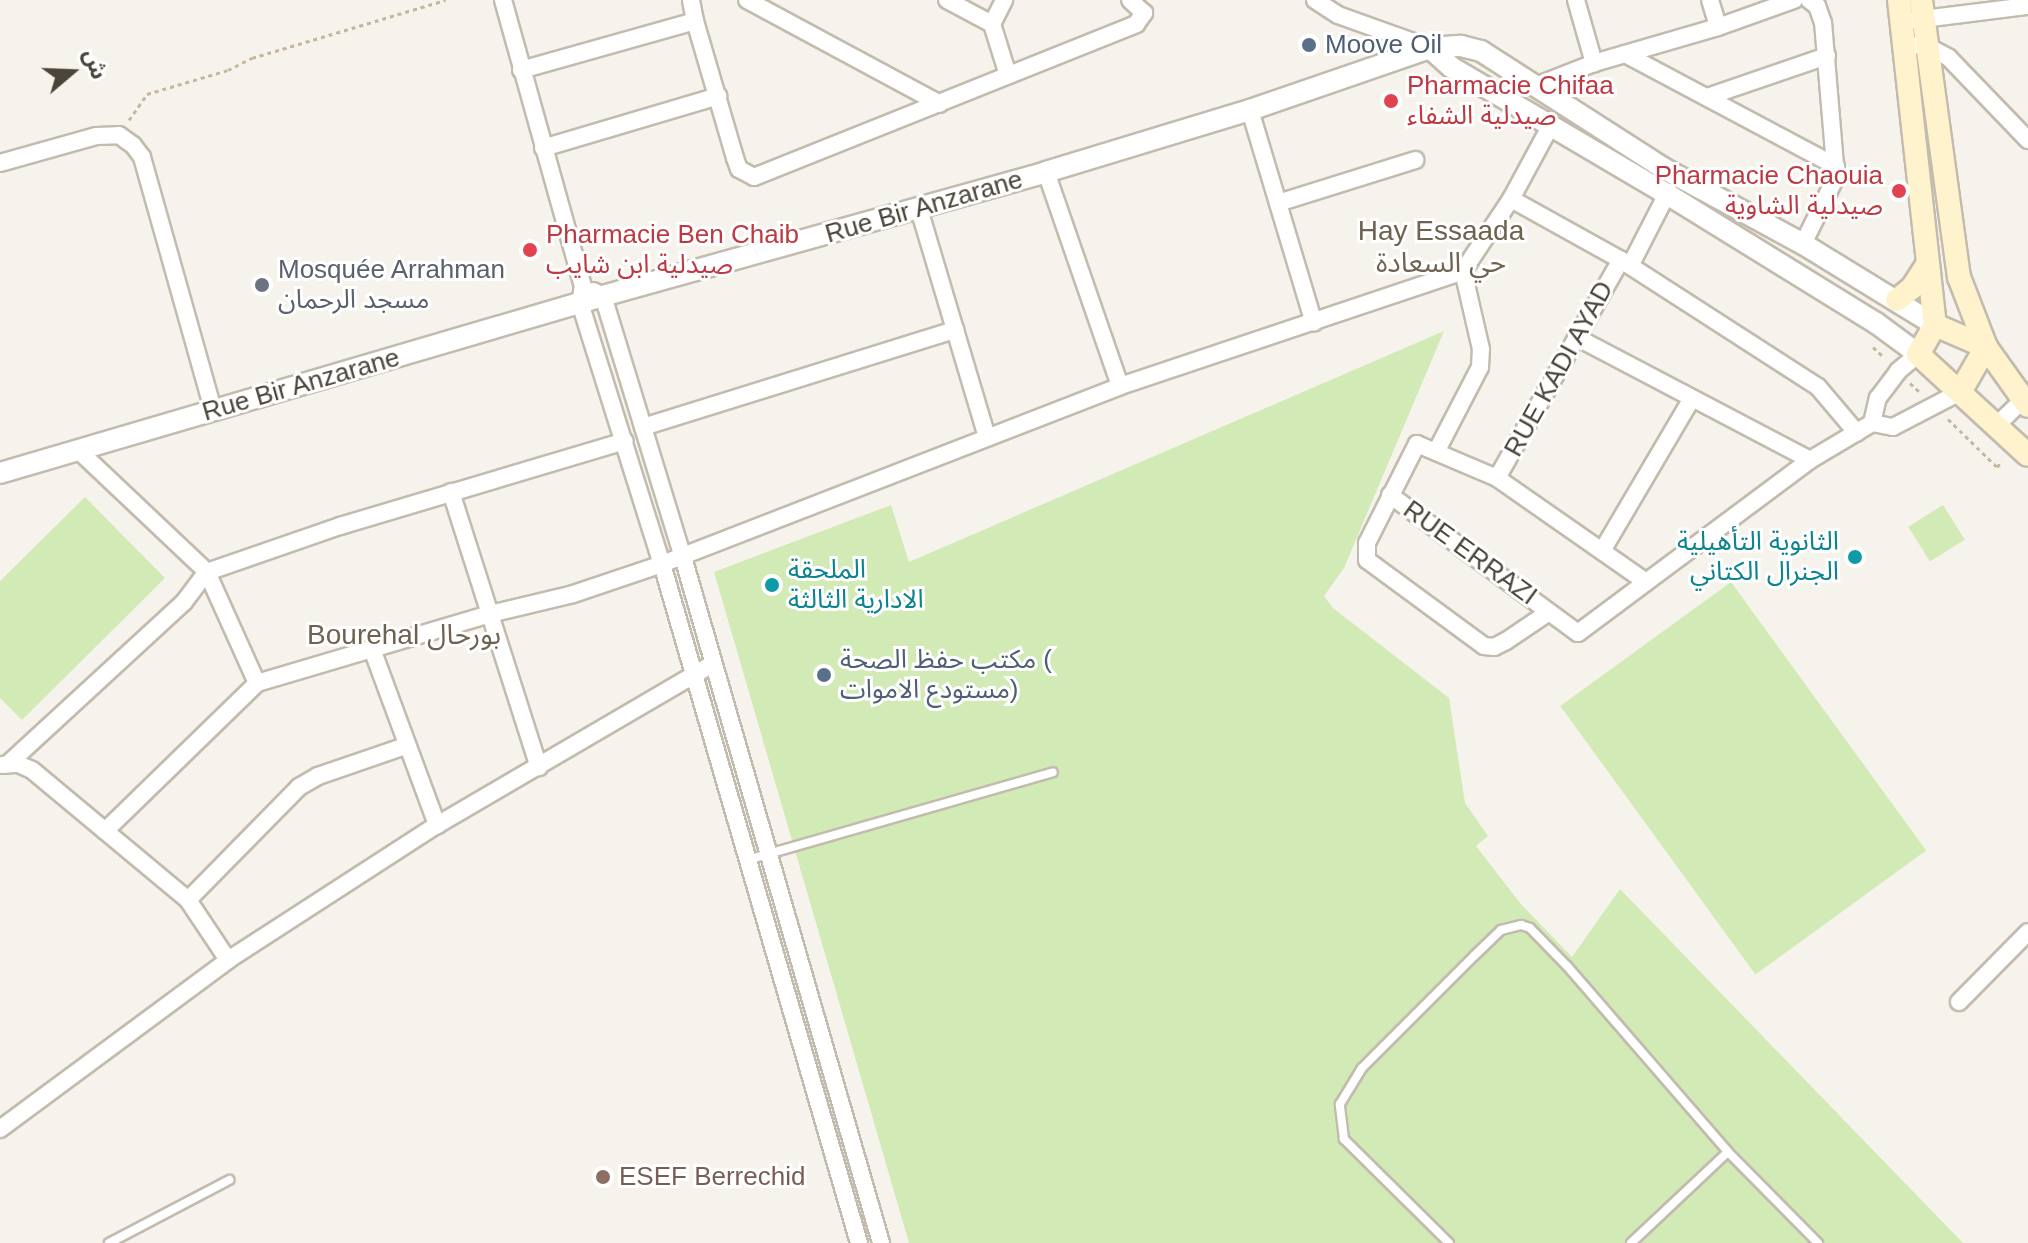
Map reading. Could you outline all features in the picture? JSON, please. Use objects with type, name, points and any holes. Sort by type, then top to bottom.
[{"type":"main road","points":[[1911,10],[1927,265],[1935,325],[1918,354],[2028,455]]},
{"type":"main road","points":[[1915,45],[1959,277],[1986,347],[2026,400]]},
{"type":"main road","points":[[1897,300],[1912,288],[1927,265]]},
{"type":"main road","points":[[1935,325],[1986,347]]},
{"type":"main road","points":[[1960,392],[1986,347]]},
{"type":"street","points":[[503,0],[582,294],[859,1243]]},
{"type":"street","points":[[691,0],[739,169],[754,177],[1136,24],[1144,13],[1130,0]]},
{"type":"street","points":[[747,0],[940,104]]},
{"type":"street","points":[[947,0],[992,24]]},
{"type":"street","points":[[1004,0],[992,24],[1008,75]]},
{"type":"street","points":[[1315,0],[1341,7],[1430,48],[1451,67],[1667,194],[1876,323],[1918,354],[1898,371],[1878,398],[1872,423],[1893,427],[1960,392]]},
{"type":"street","points":[[1576,0],[1594,63]]},
{"type":"street","points":[[1710,0],[1718,27]]},
{"type":"street","points":[[1538,85],[1594,63],[1718,27],[1794,0]]},
{"type":"street","points":[[1803,244],[1833,187],[1836,166],[1827,56],[1817,6],[1809,0]]},
{"type":"street","points":[[1911,10],[2028,6]]},
{"type":"street","points":[[521,70],[695,21]]},
{"type":"street","points":[[1915,45],[1949,58],[2028,140]]},
{"type":"street","name":"Rue Bir Anzarane","points":[[0,473],[582,294],[603,296],[1046,172],[1250,110],[1430,48],[1461,46],[1481,51],[1663,168],[1803,244],[1935,325]]},
{"type":"street","points":[[1625,54],[1836,166]]},
{"type":"street","points":[[1707,97],[1827,56]]},
{"type":"street","points":[[543,148],[718,96]]},
{"type":"street","points":[[1250,110],[1314,323]]},
{"type":"street","points":[[105,831],[257,683],[490,614],[573,594],[683,557],[1120,386],[1463,271],[1511,199],[1551,125]]},
{"type":"street","points":[[0,163],[96,136],[119,135],[142,157],[213,410]]},
{"type":"street","points":[[1278,203],[1415,160]]},
{"type":"street","points":[[1046,172],[1120,386]]},
{"type":"street","name":"RUE KADI AYAD","points":[[1497,478],[1576,337],[1667,194]]},
{"type":"street","points":[[1511,199],[1625,263],[1818,387],[1857,433]]},
{"type":"street","points":[[919,209],[987,437]]},
{"type":"street","points":[[1436,452],[1480,367],[1481,349],[1463,271]]},
{"type":"street","points":[[603,296],[683,557],[881,1243]]},
{"type":"street","points":[[643,427],[955,330]]},
{"type":"street","points":[[1576,337],[1810,460]]},
{"type":"street","points":[[1602,551],[1691,400]]},
{"type":"street","points":[[1997,425],[2026,400]]},
{"type":"street","name":"RUE ERRAZI","points":[[1549,612],[1506,641],[1494,647],[1484,646],[1374,567],[1365,552],[1390,495],[1578,633],[1810,460],[1872,423]]},
{"type":"street","points":[[4,764],[184,602],[207,572],[340,526],[625,441]]},
{"type":"street","name":"RUE KADI AYAD","points":[[1390,495],[1417,444],[1497,478],[1646,582]]},
{"type":"street","points":[[78,450],[207,572],[257,683]]},
{"type":"street","points":[[451,492],[539,767]]},
{"type":"street","points":[[372,649],[405,746],[437,825]]},
{"type":"street","points":[[0,1129],[228,960],[437,825],[713,664]]},
{"type":"street","points":[[188,900],[299,787],[318,776],[405,746]]},
{"type":"street","points":[[4,764],[32,770],[188,900],[228,960]]},
{"type":"street","points":[[1959,1002],[2028,932]]},
{"type":"street","points":[[805,1057],[826,1051]]},
{"type":"lane","points":[[747,860],[1053,772]]},
{"type":"lane","points":[[1449,1243],[1344,1139],[1340,1104],[1362,1068],[1501,930],[1512,925],[1530,928],[1567,966],[1728,1152],[1818,1243]]},
{"type":"lane","points":[[1631,1243],[1728,1152]]},
{"type":"lane","points":[[109,1243],[229,1180]]},
{"type":"path","points":[[119,135],[147,94],[445,0]]},
{"type":"green space","points":[[1444,331],[1344,568],[1324,596],[1333,608],[1449,698],[1465,803],[1488,836],[1476,846],[1520,903],[1572,957],[1620,889],[1963,1243],[909,1243],[714,572],[891,505],[909,562]]},
{"type":"green space","points":[[85,497],[165,578],[22,720],[0,698],[0,581]]},
{"type":"green space","points":[[1943,505],[1965,540],[1930,561],[1908,527]]},
{"type":"green space","points":[[1731,582],[1926,851],[1755,975],[1560,706]]},
{"type":"place","name":"Moove Oil","points":[[1309,45]]},
{"type":"place","name":"Pharmacie Chifaa صيدلية الشفاء","points":[[1391,101]]},
{"type":"place","name":"Pharmacie Chaouia صيدلية الشاوية","points":[[1899,191]]},
{"type":"place","name":"Pharmacie Ben Chaib صيدلية ابن شايب","points":[[530,250]]},
{"type":"place","name":"Mosquée Arrahman مسجد الرحمان","points":[[262,285]]},
{"type":"place","name":"الثانوية التأهيلية الجنرال الكتاني","points":[[1855,557]]},
{"type":"place","name":"الملحقة الادارية الثالثة","points":[[772,585]]},
{"type":"place","name":"مكتب حفظ الصحة ( مستودع الاموات)","points":[[824,675]]},
{"type":"place","name":"ESEF Berrechid","points":[[603,1177]]},
{"type":"district","name":"Hay Essaada حي السعادة","points":[[1441,247]]},
{"type":"district","name":"Bourehal بورحال","points":[[404,635]]}]
